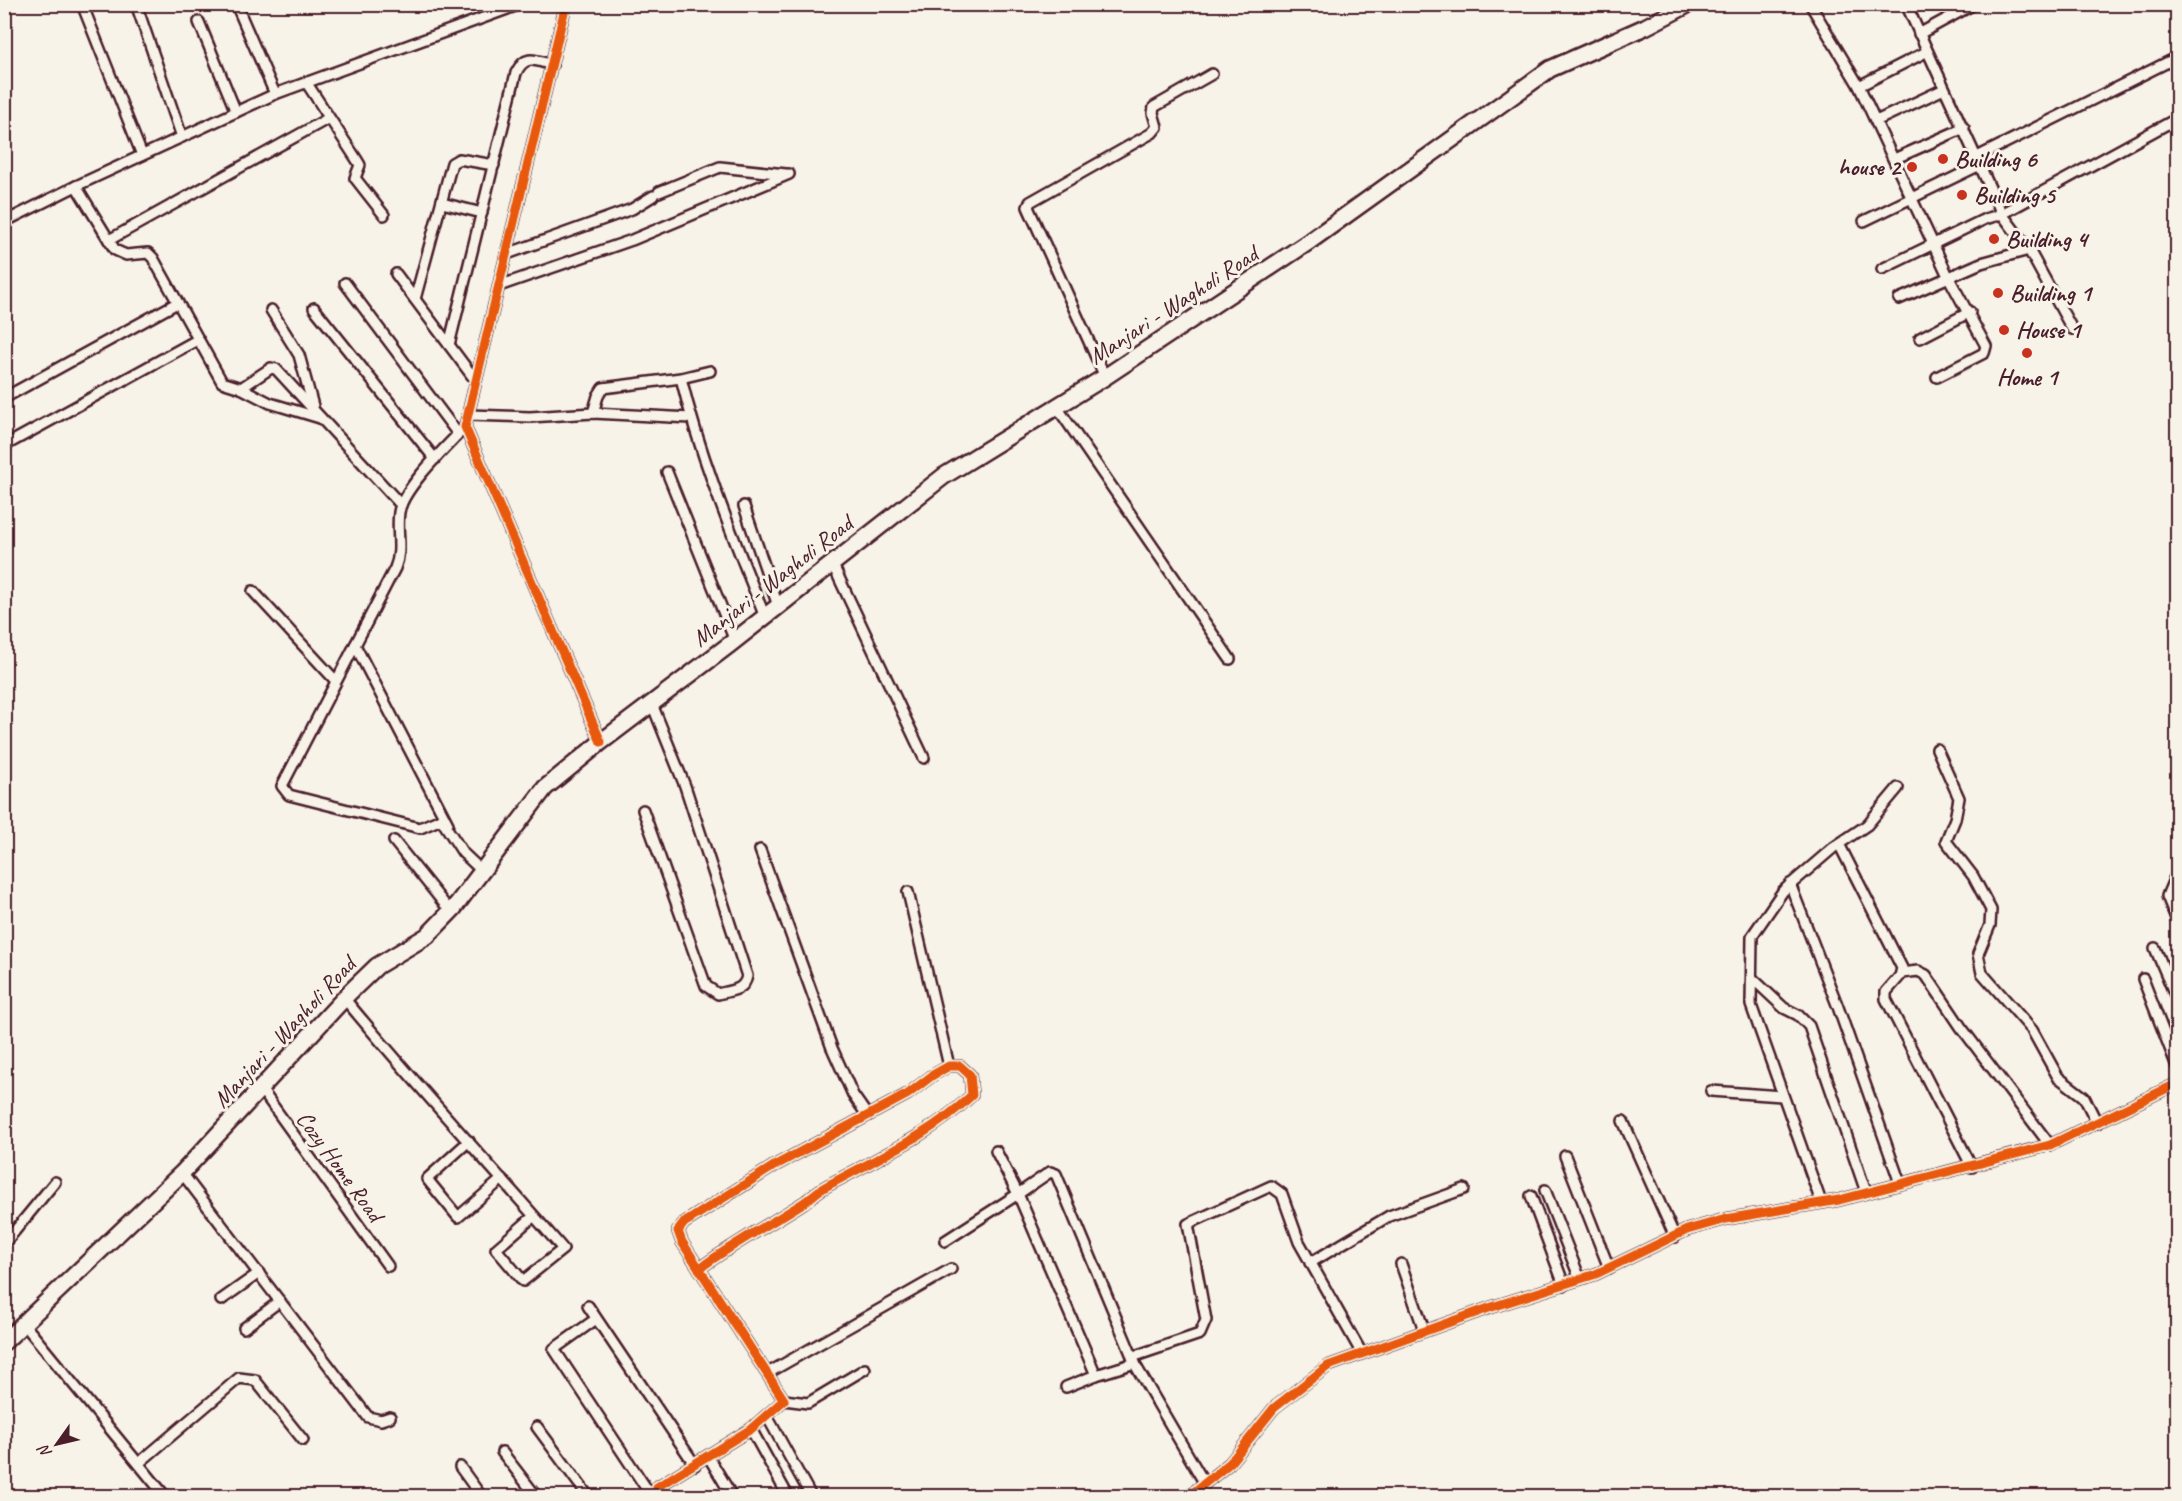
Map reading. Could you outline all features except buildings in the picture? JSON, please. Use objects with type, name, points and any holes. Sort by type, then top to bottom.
[{"type":"main road","name":"Manjari - Wagholi Road","points":[[4,1342],[182,1173],[344,998],[377,966],[427,936],[450,911],[545,788],[601,742],[944,476],[1105,377],[1311,241],[1550,69],[1645,27],[1689,4]]},
{"type":"street","points":[[82,4],[142,155]]},
{"type":"street","points":[[136,4],[182,136]]},
{"type":"street","points":[[236,4],[275,94]]},
{"type":"street","points":[[4,222],[76,186],[275,94],[521,4]]},
{"type":"street","points":[[482,870],[463,853],[441,819],[420,828],[400,825],[285,793],[283,782],[398,561],[401,505],[435,459],[461,430],[468,415],[566,4]]},
{"type":"street","points":[[1810,4],[1859,86],[1949,278],[1970,312],[1986,346],[1986,350],[1937,377]]},
{"type":"street","points":[[1906,4],[2002,214],[2029,250],[2072,329]]},
{"type":"street","points":[[1919,34],[1974,4]]},
{"type":"street","points":[[199,22],[236,112]]},
{"type":"street","points":[[1859,86],[1926,52]]},
{"type":"street","points":[[1864,221],[1913,199],[1979,161],[2178,57]]},
{"type":"street","points":[[449,345],[519,66],[527,59],[552,65]]},
{"type":"street","points":[[1105,377],[1028,207],[1030,202],[1152,133],[1157,127],[1153,113],[1154,107],[1212,74]]},
{"type":"street","points":[[306,82],[360,165],[356,173],[358,182],[384,215]]},
{"type":"street","points":[[1876,121],[1944,89]]},
{"type":"street","points":[[109,240],[329,118]]},
{"type":"street","points":[[1882,269],[2002,214],[2178,118]]},
{"type":"street","points":[[1894,159],[1964,129]]},
{"type":"street","points":[[415,299],[450,168],[455,160],[494,165]]},
{"type":"street","points":[[499,286],[632,240],[789,174],[720,167],[656,194],[632,209],[507,254]]},
{"type":"street","points":[[76,186],[109,240],[121,254],[150,255],[222,382],[241,388],[270,403],[322,418]]},
{"type":"street","points":[[442,203],[482,213]]},
{"type":"street","points":[[1899,299],[1981,263],[2029,250]]},
{"type":"street","points":[[396,274],[476,381]]},
{"type":"street","points":[[345,283],[461,430],[601,742]]},
{"type":"street","points":[[4,398],[177,303]]},
{"type":"street","points":[[314,308],[435,459]]},
{"type":"street","points":[[271,310],[299,356],[314,409]]},
{"type":"street","points":[[1920,338],[1970,312]]},
{"type":"street","points":[[4,446],[197,340]]},
{"type":"street","points":[[241,388],[274,368],[401,505]]},
{"type":"street","points":[[594,413],[598,396],[603,388],[681,378],[710,371]]},
{"type":"street","points":[[681,378],[691,418],[730,531],[765,617]]},
{"type":"street","points":[[1057,406],[1230,659]]},
{"type":"street","points":[[468,415],[530,417],[594,413],[691,418]]},
{"type":"street","points":[[667,472],[735,640]]},
{"type":"street","points":[[744,506],[778,606]]},
{"type":"street","points":[[832,563],[924,758]]},
{"type":"street","points":[[253,591],[335,680]]},
{"type":"street","points":[[355,645],[463,853]]},
{"type":"street","points":[[643,810],[706,986],[718,993],[740,988],[745,984],[747,976],[685,786],[652,704]]},
{"type":"street","points":[[1937,749],[1959,798],[1955,819],[1946,842],[1973,876],[1991,910],[1990,925],[1978,954],[1982,973],[2032,1030],[2058,1077],[2084,1097],[2097,1123]]},
{"type":"street","points":[[1821,1203],[1751,1005],[1752,936],[1777,897],[1839,844],[1867,825],[1899,788]]},
{"type":"street","points":[[394,841],[450,911]]},
{"type":"street","points":[[1839,844],[1901,963],[1902,973]]},
{"type":"street","points":[[760,850],[832,1048],[853,1095],[867,1115]]},
{"type":"street","points":[[2178,870],[2167,896],[2178,923]]},
{"type":"street","points":[[1790,884],[1838,1007],[1900,1183]]},
{"type":"street","points":[[909,892],[950,1066]]},
{"type":"street","points":[[2155,948],[2178,1002]]},
{"type":"street","points":[[1972,1167],[1887,999],[1886,992],[1902,973],[1918,971],[1926,975],[1961,1027],[2050,1145]]},
{"type":"street","points":[[1752,978],[1784,1008],[1798,1015],[1809,1026],[1866,1192]]},
{"type":"street","points":[[2143,979],[2178,1069]]},
{"type":"street","points":[[344,998],[563,1249],[523,1281],[496,1249],[534,1216]]},
{"type":"street","points":[[699,1269],[730,1246],[805,1202],[822,1188],[895,1150],[960,1107],[972,1095],[970,1075],[960,1066],[950,1066],[908,1094],[774,1166],[684,1223],[678,1231],[682,1242],[699,1269],[768,1373],[784,1400]]},
{"type":"street","points":[[1189,1497],[1230,1463],[1274,1408],[1328,1366],[1361,1352],[1564,1285],[1609,1268],[1675,1237],[1726,1219],[1821,1203],[1972,1167],[2050,1145],[2178,1083]]},
{"type":"street","name":"Cozy Home Road","points":[[261,1089],[388,1266]]},
{"type":"street","points":[[1711,1091],[1782,1096]]},
{"type":"street","points":[[1623,1121],[1675,1237]]},
{"type":"street","points":[[469,1141],[427,1179],[458,1217],[502,1179]]},
{"type":"street","points":[[996,1151],[1018,1194],[1096,1376]]},
{"type":"street","points":[[1565,1156],[1609,1268]]},
{"type":"street","points":[[945,1241],[1050,1172],[1056,1174],[1133,1360],[1205,1484]]},
{"type":"street","points":[[182,1173],[368,1417],[381,1420],[390,1417]]},
{"type":"street","points":[[4,1244],[55,1182]]},
{"type":"street","points":[[1065,1387],[1193,1337],[1204,1328],[1206,1320],[1186,1227],[1194,1219],[1265,1188],[1275,1187],[1282,1194],[1290,1220],[1311,1263],[1361,1352]]},
{"type":"street","points":[[1311,1263],[1389,1216],[1464,1189]]},
{"type":"street","points":[[1545,1190],[1580,1279]]},
{"type":"street","points":[[1531,1196],[1564,1285]]},
{"type":"street","points":[[1401,1264],[1424,1330]]},
{"type":"street","points":[[768,1373],[951,1269]]},
{"type":"street","points":[[221,1300],[259,1273]]},
{"type":"street","points":[[244,1328],[280,1301]]},
{"type":"street","points":[[588,1306],[695,1465]]},
{"type":"street","points":[[596,1319],[554,1349],[644,1494],[751,1429],[784,1400]]},
{"type":"street","points":[[24,1324],[165,1497]]},
{"type":"street","points":[[784,1400],[808,1403],[865,1369]]},
{"type":"street","points":[[139,1463],[239,1378],[255,1380],[303,1440]]},
{"type":"street","points":[[767,1416],[811,1497]]},
{"type":"street","points":[[537,1427],[588,1497]]},
{"type":"street","points":[[751,1429],[788,1497]]},
{"type":"street","points":[[502,1452],[536,1497]]},
{"type":"street","points":[[708,1456],[732,1497]]},
{"type":"street","points":[[460,1467],[481,1497]]},
{"type":"street","points":[[657,1487],[663,1497]]},
{"type":"cycle path","points":[[566,4],[465,427],[601,742]]},
{"type":"cycle path","points":[[663,1496],[657,1487],[751,1429],[784,1400],[682,1242],[678,1231],[684,1223],[774,1166],[908,1094],[949,1066],[960,1066],[970,1075],[972,1095],[939,1122],[902,1146],[822,1189],[803,1203],[737,1243],[712,1260],[699,1269]]},
{"type":"cycle path","points":[[1189,1496],[1230,1463],[1274,1408],[1328,1366],[1489,1308],[1596,1274],[1687,1230],[1726,1219],[1839,1200],[2050,1145],[2178,1083]]},
{"type":"place","name":"Building 6","points":[[1943,159]]},
{"type":"place","name":"house 2","points":[[1912,167]]},
{"type":"place","name":"Building 5","points":[[1962,195]]},
{"type":"place","name":"Building 4","points":[[1994,239]]},
{"type":"place","name":"Building 1","points":[[1998,293]]},
{"type":"place","name":"House 1","points":[[2004,330]]},
{"type":"place","name":"Home 1","points":[[2027,353]]}]
